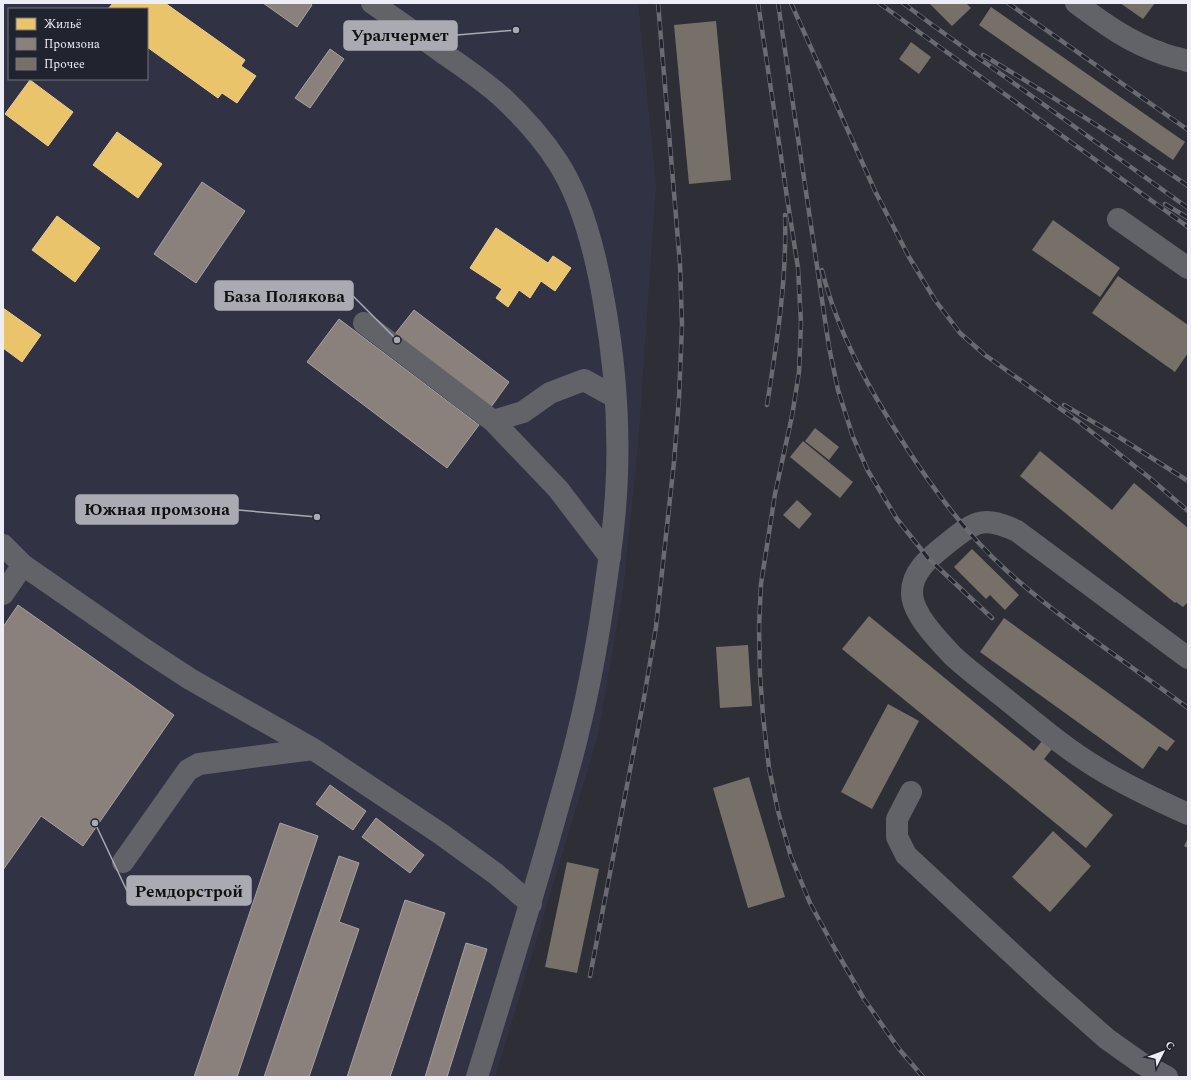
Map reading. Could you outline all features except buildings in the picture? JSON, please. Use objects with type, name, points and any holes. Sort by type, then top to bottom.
[{"type":"street","points":[[372,3],[476,76],[501,96],[543,141],[558,162],[576,196],[594,253],[607,319],[612,364],[616,418],[617,474],[610,557],[600,625],[578,736],[531,904],[477,1077]]},
{"type":"street","points":[[1076,3],[1105,25],[1127,38],[1161,54],[1188,61]]},
{"type":"street","points":[[1118,219],[1188,268]]},
{"type":"street","points":[[364,323],[493,421],[558,489],[610,557]]},
{"type":"street","points":[[493,421],[523,412],[550,393],[584,380],[615,397]]},
{"type":"street","points":[[1188,658],[1018,531],[1003,524],[988,521],[976,524],[966,529],[928,558],[918,572],[914,583],[912,594],[916,608],[932,632],[954,656],[1052,736],[1095,767],[1127,785],[1188,814]]},
{"type":"street","points":[[3,545],[23,565],[144,649],[190,679],[313,749],[441,834],[496,874],[531,904]]},
{"type":"street","points":[[3,594],[23,565]]},
{"type":"street","points":[[124,862],[188,770],[199,764],[313,749]]},
{"type":"street","points":[[911,792],[898,819],[897,837],[906,855],[1107,1039],[1142,1063],[1166,1077]]},
{"type":"shaded area","points":[[3,3],[638,3],[656,185],[638,445],[623,590],[598,735],[495,1077],[3,1077]]},
{"type":"railway","points":[[590,976],[644,698],[656,627],[674,462],[679,398],[682,325],[680,264],[658,3]]},
{"type":"railway","points":[[758,3],[785,183]]},
{"type":"railway","points":[[778,3],[829,347],[838,390],[853,437],[868,471],[897,519],[928,558],[992,618]]},
{"type":"railway","points":[[791,3],[875,191],[909,257],[935,300],[960,333],[985,355],[1079,422],[1151,479],[1188,511]]},
{"type":"railway","points":[[879,3],[1188,227]]},
{"type":"railway","points":[[903,3],[1188,208]]},
{"type":"railway","points":[[1008,3],[1188,130]]},
{"type":"railway","points":[[983,55],[1087,119],[1188,186]]},
{"type":"railway","points":[[784,178],[798,268],[801,323],[799,372],[792,416],[775,494],[761,584],[759,627],[760,675],[769,768],[778,811],[791,857],[810,903],[864,999],[899,1049],[923,1077]]},
{"type":"railway","points":[[1165,204],[1188,218]]},
{"type":"railway","points":[[767,405],[778,334],[783,287],[785,215]]},
{"type":"railway","points":[[822,270],[837,318],[869,386],[919,466],[953,514],[993,558],[1028,589],[1050,607],[1188,708]]},
{"type":"railway","points":[[1064,405],[1114,434],[1188,481]]},
{"type":"place","name":"Уралчермет","points":[[516,30]]},
{"type":"place","name":"База Полякова","points":[[397,340]]},
{"type":"place","name":"Южная промзона","points":[[317,517]]},
{"type":"place","name":"Ремдорстрой","points":[[95,823]]}]
